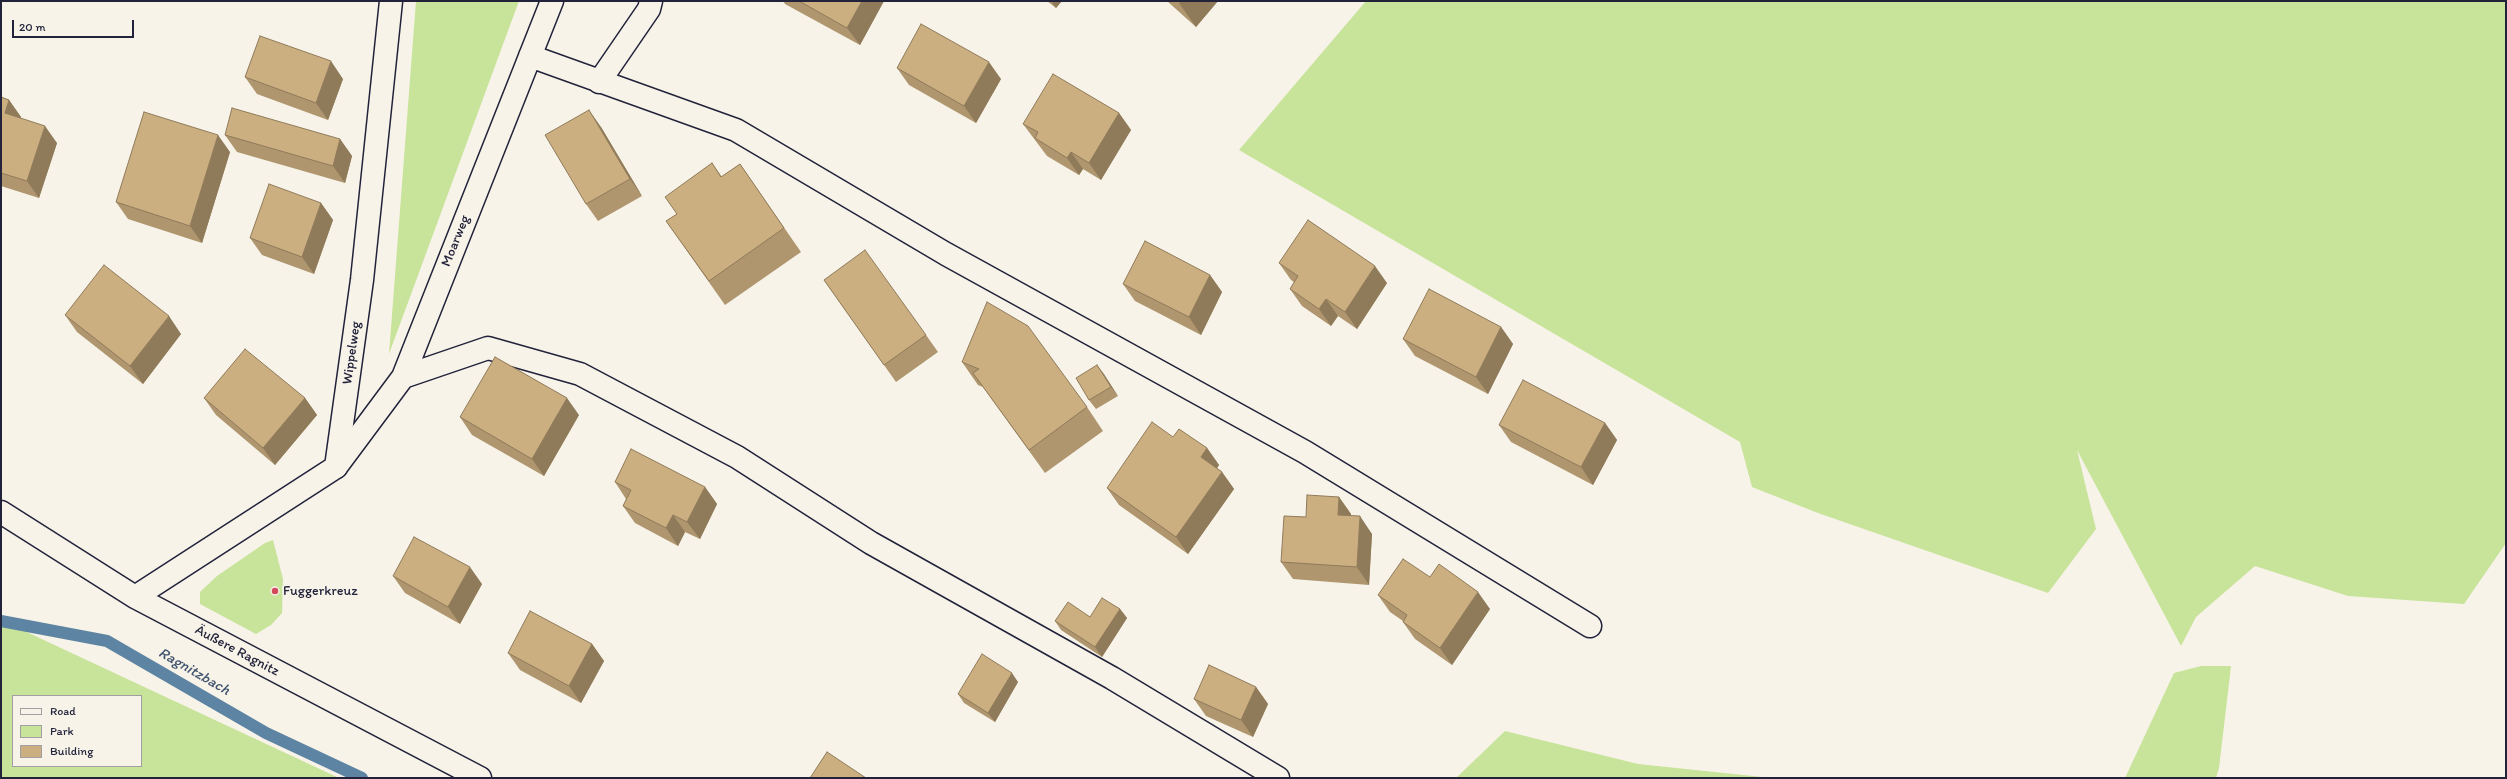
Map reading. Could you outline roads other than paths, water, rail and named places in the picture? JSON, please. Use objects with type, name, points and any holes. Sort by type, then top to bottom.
[{"type":"street","name":"Wippelweg","points":[[336,467],[362,280],[391,1]]},
{"type":"street","name":"Moarweg","points":[[336,467],[402,377],[552,1]]},
{"type":"street","points":[[600,82],[649,9],[651,1]]},
{"type":"street","points":[[530,56],[736,130],[946,254],[1305,452],[1590,626]]},
{"type":"street","points":[[402,377],[488,348],[580,374],[736,457],[871,543],[1112,678],[1278,778]]},
{"type":"street","points":[[135,597],[336,467]]},
{"type":"street","name":"Äußere Ragnitz","points":[[1,512],[135,597],[480,778]]},
{"type":"waterway","name":"Ragnitzbach","points":[[1,621],[107,641],[266,733],[362,778]]},
{"type":"place","name":"Fuggerkreuz","points":[[275,591]]}]
